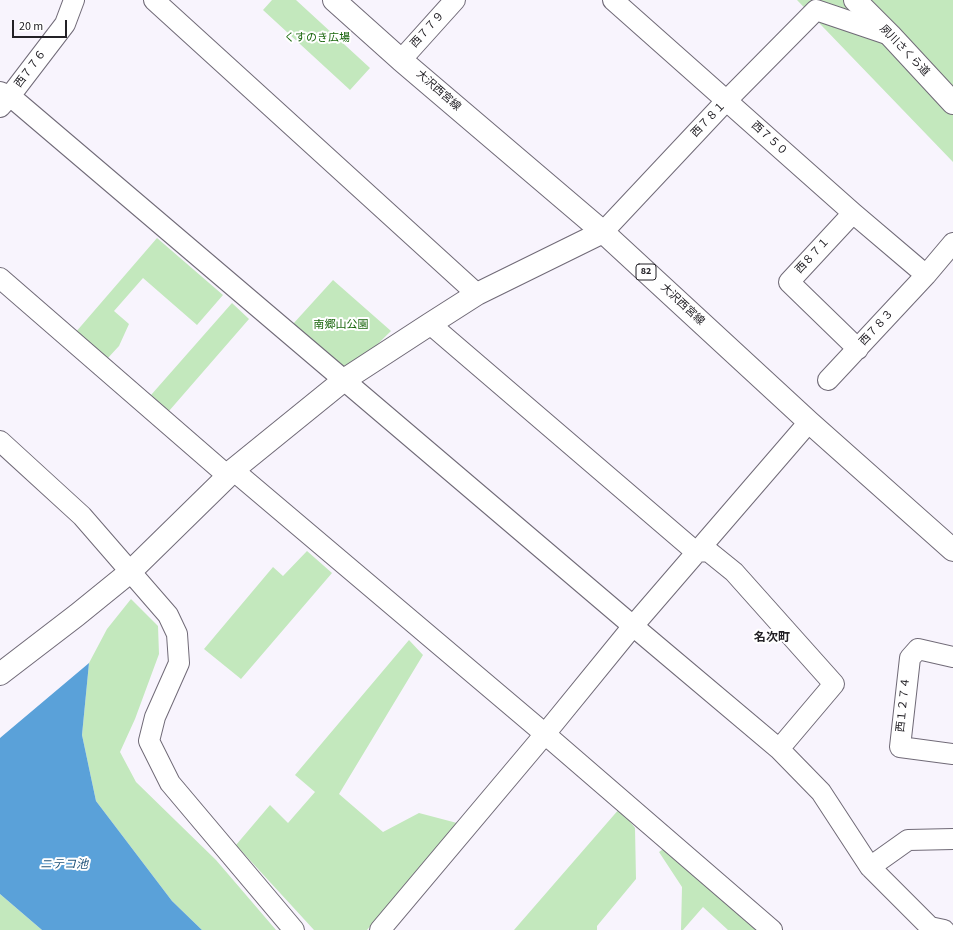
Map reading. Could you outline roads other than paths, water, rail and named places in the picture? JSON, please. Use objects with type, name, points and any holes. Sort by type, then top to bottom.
[{"type":"street","name":"西７７６","points":[[3,98],[65,24],[74,0]]},
{"type":"street","points":[[154,0],[477,294]]},
{"type":"street","name":"大沢西宮線","points":[[334,0],[401,60],[602,232],[809,422],[953,550]]},
{"type":"street","name":"西７７９","points":[[401,60],[455,0]]},
{"type":"street","name":"西７５０","points":[[613,0],[853,213],[926,275]]},
{"type":"street","name":"夙川さくら道","points":[[855,0],[890,35],[953,103]]},
{"type":"street","points":[[814,5],[890,35]]},
{"type":"street","name":"西７８１","points":[[602,232],[726,101],[814,5]]},
{"type":"street","points":[[3,98],[344,380],[779,749],[821,792],[870,867],[930,927],[944,930]]},
{"type":"street","name":"西８７１","points":[[853,213],[789,282],[858,349]]},
{"type":"street","points":[[0,674],[77,616],[130,572],[230,473],[344,380],[477,294],[602,232]]},
{"type":"street","name":"西７８３","points":[[828,380],[926,275],[953,243]]},
{"type":"street","points":[[0,278],[230,473],[545,734],[772,930]]},
{"type":"street","points":[[430,324],[696,552],[708,551],[734,572],[834,684],[779,749]]},
{"type":"street","points":[[380,930],[545,734],[633,626],[809,422]]},
{"type":"street","points":[[0,442],[82,516],[168,615],[177,634],[179,663],[155,717],[149,741],[170,783],[294,930]]},
{"type":"street","name":"西１２７４","points":[[953,657],[918,649],[910,658],[900,747],[953,754]]},
{"type":"street","points":[[870,867],[908,840],[953,839]]},
{"type":"water","name":"ニテコ池","points":[[89,663],[82,735],[96,801],[172,901],[202,930],[42,930],[0,894],[0,738]]},
{"type":"district","name":"名次町","points":[[772,638]]},
{"type":"park label","name":"くすのき広場","points":[[317,39]]},
{"type":"park label","name":"南郷山公園","points":[[341,326]]}]
